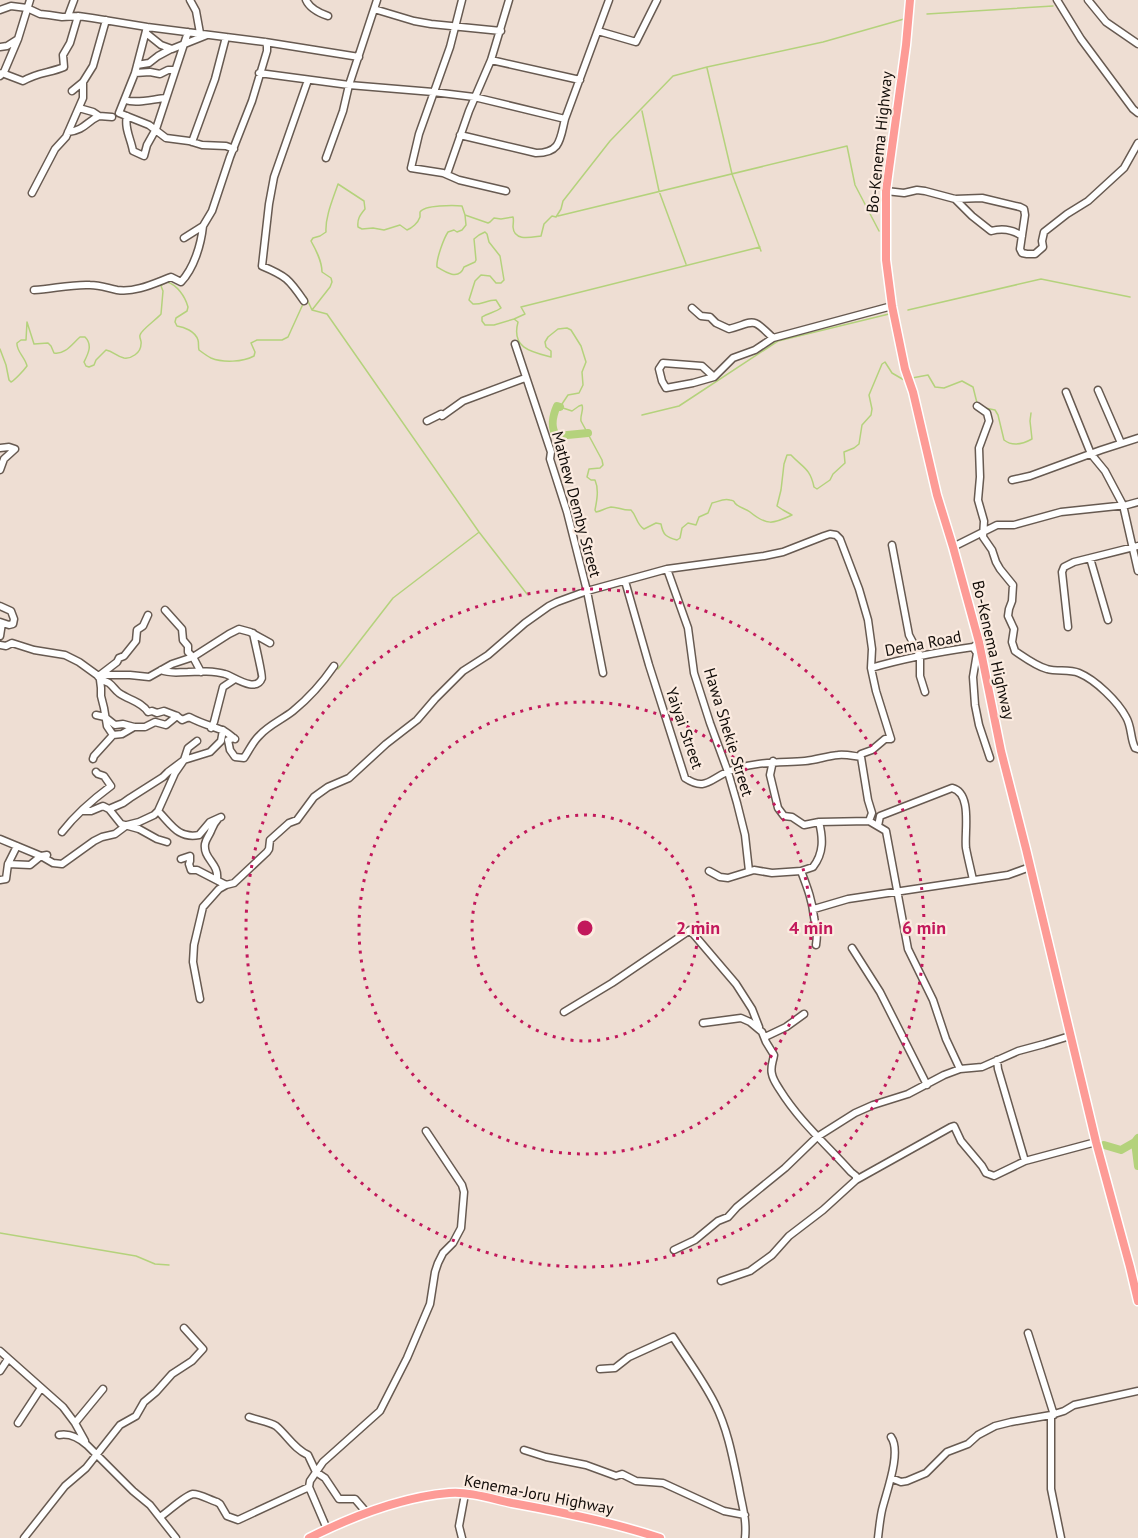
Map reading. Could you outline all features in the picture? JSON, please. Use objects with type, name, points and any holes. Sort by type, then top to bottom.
[{"type":"highway","name":"Bo-Kenema Highway","points":[[910,0],[886,191],[886,260],[892,306],[905,369],[953,548],[1096,1142],[1134,1265],[1138,1301]]},
{"type":"highway","name":"Kenema-Joru Highway","points":[[309,1538],[367,1514],[416,1498],[450,1493],[593,1519],[660,1538]]},
{"type":"street","points":[[30,0],[18,39],[1,75],[23,81],[33,75],[64,67],[63,54],[70,43],[78,16]]},
{"type":"street","points":[[68,16],[74,0]]},
{"type":"street","points":[[190,0],[204,34]]},
{"type":"street","points":[[306,0],[315,11],[328,16]]},
{"type":"street","points":[[326,158],[377,0]]},
{"type":"street","points":[[462,0],[411,168],[447,174],[459,180],[506,191]]},
{"type":"street","points":[[447,174],[474,97],[491,60],[509,0]]},
{"type":"street","points":[[460,135],[536,153],[553,151],[561,139],[565,119],[609,0]]},
{"type":"street","points":[[598,31],[636,42],[657,0]]},
{"type":"street","points":[[1057,0],[1081,39],[1138,113]]},
{"type":"street","points":[[1088,0],[1106,22],[1138,44]]},
{"type":"street","points":[[0,10],[11,6],[27,8],[40,14],[106,20],[146,30],[204,34],[359,57]]},
{"type":"street","points":[[374,9],[414,21],[501,31]]},
{"type":"street","points":[[72,91],[83,82],[93,66],[106,20]]},
{"type":"street","points":[[146,30],[161,45],[172,49]]},
{"type":"street","points":[[146,30],[135,73],[119,113],[156,129],[166,138],[234,149]]},
{"type":"street","points":[[127,116],[125,125],[131,138],[133,151],[144,156],[156,129],[188,32]]},
{"type":"street","points":[[137,65],[149,63],[158,56],[204,34]]},
{"type":"street","points":[[192,142],[212,88],[226,37]]},
{"type":"street","points":[[0,47],[7,46],[18,39]]},
{"type":"street","points":[[34,290],[69,285],[100,285],[119,290],[148,286],[171,277],[181,282],[186,277],[197,253],[203,226],[212,211],[255,91],[267,51],[265,42]]},
{"type":"street","points":[[491,60],[580,80]]},
{"type":"street","points":[[135,73],[160,74],[168,70],[175,70]]},
{"type":"street","points":[[259,73],[349,85],[474,97],[565,119]]},
{"type":"street","points":[[304,301],[291,281],[262,266],[274,177],[308,80]]},
{"type":"street","points":[[32,193],[55,149],[66,137],[83,98],[83,82]]},
{"type":"street","points":[[125,100],[166,98]]},
{"type":"street","points":[[79,108],[99,116],[112,117]]},
{"type":"street","points":[[68,132],[84,128],[99,116]]},
{"type":"street","points":[[886,191],[904,193],[917,190],[955,199],[982,198],[1020,207],[1024,209],[1025,215],[1020,249],[1027,255],[1035,254],[1043,247],[1044,232],[1088,201],[1124,168],[1138,143]]},
{"type":"street","points":[[955,199],[991,231],[1000,229],[1022,236]]},
{"type":"street","points":[[184,238],[203,226]]},
{"type":"street","points":[[714,377],[702,366],[663,363],[659,369],[666,388],[693,383],[714,377],[733,358],[755,350],[773,338],[892,306]]},
{"type":"street","points":[[692,308],[701,316],[710,317],[716,323],[729,329],[747,322],[756,323],[773,338]]},
{"type":"street","name":"Mathew Demby Street","points":[[515,344],[551,452],[550,459],[567,512],[587,591],[603,674]]},
{"type":"street","points":[[427,421],[441,414],[442,416],[463,401],[525,378]]},
{"type":"street","points":[[1098,390],[1121,443]]},
{"type":"street","points":[[1066,392],[1090,454],[1105,471],[1123,505],[1135,547],[1138,571]]},
{"type":"street","points":[[977,406],[987,413],[989,421],[979,448],[978,501],[984,521],[983,537],[992,550],[1000,569],[1013,585],[1008,616],[1014,629],[1012,642],[1016,652],[1047,669],[1080,673],[1091,680],[1118,703],[1128,720],[1132,742],[1138,749]]},
{"type":"street","points":[[1012,480],[1030,476],[1138,438]]},
{"type":"street","points":[[0,448],[17,449],[4,459],[0,470]]},
{"type":"street","points":[[953,548],[997,525],[1014,525],[1062,512],[1138,502]]},
{"type":"street","points":[[200,999],[193,962],[194,945],[203,907],[219,889],[234,883],[246,872],[269,849],[270,840],[289,823],[297,820],[315,797],[328,787],[349,778],[386,744],[417,720],[464,671],[488,655],[549,606],[587,591],[667,569],[783,552],[830,534],[840,539],[866,613],[872,649],[871,668],[891,740],[885,739],[872,750],[861,754],[872,813],[869,821]]},
{"type":"street","points":[[892,545],[909,635],[920,656],[920,676],[925,692]]},
{"type":"street","points":[[1068,627],[1062,569],[1074,562],[1135,547]]},
{"type":"street","points":[[1090,558],[1108,620]]},
{"type":"street","name":"Hawa Shekie Street","points":[[667,569],[688,628],[694,673],[728,772],[745,835],[749,871]]},
{"type":"street","name":"Yaiyai Street","points":[[625,581],[685,778],[701,784],[728,772],[765,762],[806,760],[838,754],[861,757]]},
{"type":"street","points":[[0,606],[11,612],[14,619],[13,624],[9,625],[1,622],[0,636]]},
{"type":"street","points":[[165,610],[182,629],[183,640],[188,646],[188,652],[201,672]]},
{"type":"street","points":[[99,676],[124,656],[136,641],[137,630],[143,626],[148,615]]},
{"type":"street","points":[[99,676],[149,677],[161,670],[193,657],[239,629],[253,633],[262,680],[254,684],[244,684],[226,674],[189,671],[168,673],[161,670]]},
{"type":"street","points":[[0,645],[6,646],[12,643],[34,650],[65,655],[111,684],[133,702],[144,706],[148,712],[164,711],[182,720],[189,717],[211,728],[222,730],[230,740],[230,750],[235,757],[244,758],[258,737],[291,712],[324,681],[334,666]]},
{"type":"street","points":[[976,645],[973,677],[975,705],[990,758]]},
{"type":"street","name":"Dema Road","points":[[871,668],[976,645]]},
{"type":"street","points":[[99,676],[107,726],[113,735]]},
{"type":"street","points":[[211,728],[223,687],[235,679]]},
{"type":"street","points":[[96,715],[105,717],[116,725],[134,727],[145,727],[155,722],[166,725],[177,716]]},
{"type":"street","points":[[93,759],[113,735],[122,734],[134,727]]},
{"type":"street","points":[[222,730],[230,740]]},
{"type":"street","points":[[109,810],[163,777],[184,760],[210,752],[230,740]]},
{"type":"street","points":[[0,839],[44,856],[53,863],[62,864],[102,837],[115,834],[127,825],[154,815],[158,811],[175,772],[184,760],[188,748],[197,741]]},
{"type":"street","points":[[773,761],[770,776],[778,808],[784,816],[792,817],[804,825],[819,822],[869,821],[886,831],[909,949],[933,1000],[946,1039],[960,1069]]},
{"type":"street","points":[[62,832],[86,804],[111,786],[104,776],[96,772]]},
{"type":"street","points":[[872,813],[880,816],[952,788],[956,789],[960,792],[964,803],[967,821],[966,849],[973,880]]},
{"type":"street","points":[[82,810],[91,811],[103,806],[122,824],[167,842]]},
{"type":"street","points":[[158,811],[178,833],[192,836],[199,835],[210,822],[220,817],[213,824],[205,846],[205,853],[216,869],[217,879]]},
{"type":"street","points":[[878,826],[880,816]]},
{"type":"street","points":[[709,872],[728,878],[749,871],[781,873],[813,867],[820,856],[822,837],[819,822]]},
{"type":"street","points":[[0,880],[6,879],[8,864],[17,846]]},
{"type":"street","points":[[8,864],[30,865],[44,856]]},
{"type":"street","points":[[181,859],[190,856],[190,870],[197,870],[226,885]]},
{"type":"street","points":[[814,909],[848,899],[1008,875],[1030,867]]},
{"type":"street","points":[[801,871],[814,909],[817,926],[816,945]]},
{"type":"street","points":[[564,1012],[612,983],[690,930],[736,984],[752,1009],[774,1055],[771,1067],[776,1083],[795,1111],[856,1176],[856,1180]]},
{"type":"street","points":[[852,948],[880,992],[927,1084]]},
{"type":"street","points":[[763,1034],[786,1027],[804,1014]]},
{"type":"street","points":[[703,1023],[741,1018],[750,1022],[763,1034]]},
{"type":"street","points":[[674,1250],[694,1240],[717,1221],[728,1217],[817,1137],[855,1113],[908,1094],[960,1069],[982,1067],[1018,1051],[1070,1036]]},
{"type":"street","points":[[997,1060],[1025,1161]]},
{"type":"street","points":[[721,1281],[750,1271],[772,1255],[789,1236],[823,1210],[856,1180],[954,1126],[961,1141],[989,1175],[994,1176],[1025,1161],[1096,1142]]},
{"type":"street","points":[[327,1529],[309,1487],[310,1481],[334,1451],[380,1411],[426,1316],[438,1263],[443,1253],[453,1243],[460,1228],[464,1192],[462,1185],[426,1131]]},
{"type":"street","points":[[24,1538],[65,1486],[86,1468],[120,1425],[136,1416],[144,1401],[203,1349],[184,1328]]},
{"type":"street","points":[[1028,1333],[1052,1415],[1051,1489],[1061,1538]]},
{"type":"street","points":[[600,1369],[615,1368],[628,1357],[673,1337],[716,1405],[726,1431],[745,1515],[745,1538]]},
{"type":"street","points":[[0,1351],[63,1407],[87,1445]]},
{"type":"street","points":[[0,1371],[8,1359]]},
{"type":"street","points":[[18,1423],[41,1388]]},
{"type":"street","points":[[75,1423],[103,1389]]},
{"type":"street","points":[[891,1478],[901,1482],[926,1473],[947,1452],[968,1444],[978,1435],[995,1426],[1052,1415],[1074,1405],[1138,1391]]},
{"type":"street","points":[[249,1418],[274,1424],[302,1452],[308,1455],[316,1472],[325,1478],[339,1499],[355,1499],[367,1514]]},
{"type":"street","points":[[58,1435],[79,1438],[150,1505],[176,1538]]},
{"type":"street","points":[[878,1538],[882,1508],[891,1478],[894,1441],[891,1437]]},
{"type":"street","points":[[524,1450],[586,1465],[616,1476],[622,1474],[636,1481],[663,1483],[724,1511],[745,1515]]},
{"type":"street","points":[[160,1517],[190,1495],[196,1494],[217,1502],[227,1516],[238,1520],[309,1487]]},
{"type":"street","points":[[462,1538],[459,1526],[465,1494]]},
{"type":"waterway","points":[[927,14],[1053,6]]},
{"type":"waterway","points":[[465,215],[488,223],[494,218],[513,217],[514,232],[517,235],[524,238],[541,236],[544,224],[552,216],[556,217],[563,201],[610,141],[673,76],[823,42],[904,19]]},
{"type":"waterway","points":[[707,68],[732,174],[761,251]]},
{"type":"waterway","points":[[642,111],[659,191],[686,264]]},
{"type":"waterway","points":[[558,216],[847,146],[855,185],[879,231]]},
{"type":"waterway","points":[[305,300],[306,297],[312,310],[332,282],[331,278],[322,272],[320,260],[311,241],[326,232],[328,214],[338,184],[364,201],[365,209],[358,222],[358,227],[362,229],[384,230],[400,225],[407,230],[418,221],[420,212],[427,208],[462,206],[466,225],[457,232],[454,230],[448,232],[437,267],[452,274],[459,274],[464,267],[476,260],[474,239],[485,232],[487,234],[489,242],[500,256],[504,280],[496,283],[490,276],[481,275],[475,281],[469,300],[473,304],[496,300],[501,308],[482,317],[485,325],[494,325],[514,319],[518,322],[517,338],[520,343],[530,351],[551,357],[551,351],[546,347],[545,342],[558,329],[571,330],[581,346],[586,362],[582,372],[583,385],[579,393],[568,395],[560,407],[572,411],[582,405],[581,421],[602,460],[603,465],[600,468],[589,469],[587,477],[595,480],[596,483],[596,512],[611,507],[631,510],[639,525],[644,529],[656,523],[661,524],[666,535],[677,540],[680,538],[682,528],[688,523],[696,525],[699,517],[708,513],[712,503],[723,500],[733,501],[761,520],[770,522],[792,515],[777,506],[787,455],[791,455],[806,469],[817,489],[830,480],[845,463],[844,452],[859,444],[862,425],[871,415],[869,395],[882,364],[885,362],[892,373],[904,380]]},
{"type":"waterway","points":[[514,319],[525,314],[521,307],[760,247]]},
{"type":"waterway","points":[[908,310],[1041,279],[1130,297]]},
{"type":"waterway","points":[[0,349],[11,382],[27,366],[17,343],[26,340],[27,322],[34,344],[48,343],[54,353],[65,351],[80,337],[85,337],[89,346],[84,362],[89,367],[94,365],[106,350],[124,358],[132,356],[141,347],[141,333],[161,314],[163,291],[161,286],[167,282],[180,292],[188,307],[187,311],[176,318],[177,326],[192,332],[198,340],[199,350],[210,357],[221,361],[239,361],[254,356],[255,352],[251,343],[257,340],[282,340],[288,337],[303,304]]},
{"type":"waterway","points":[[312,310],[327,314],[479,532],[527,594]]},
{"type":"waterway","points":[[642,415],[679,406],[778,341],[889,314]]},
{"type":"waterway","points":[[912,378],[928,375],[935,387],[944,388],[962,381],[973,387],[977,403]]},
{"type":"waterway","points":[[560,407],[557,406],[553,421],[553,429],[557,436],[588,433]]},
{"type":"waterway","points":[[985,408],[995,410],[1004,440],[1014,444],[1032,439],[1031,413]]},
{"type":"waterway","points":[[338,669],[393,598],[478,533]]},
{"type":"waterway","points":[[1104,1145],[1121,1150],[1138,1138]]},
{"type":"waterway","points":[[1135,1142],[1138,1166]]},
{"type":"waterway","points":[[0,1233],[136,1256],[155,1264],[169,1265]]}]
